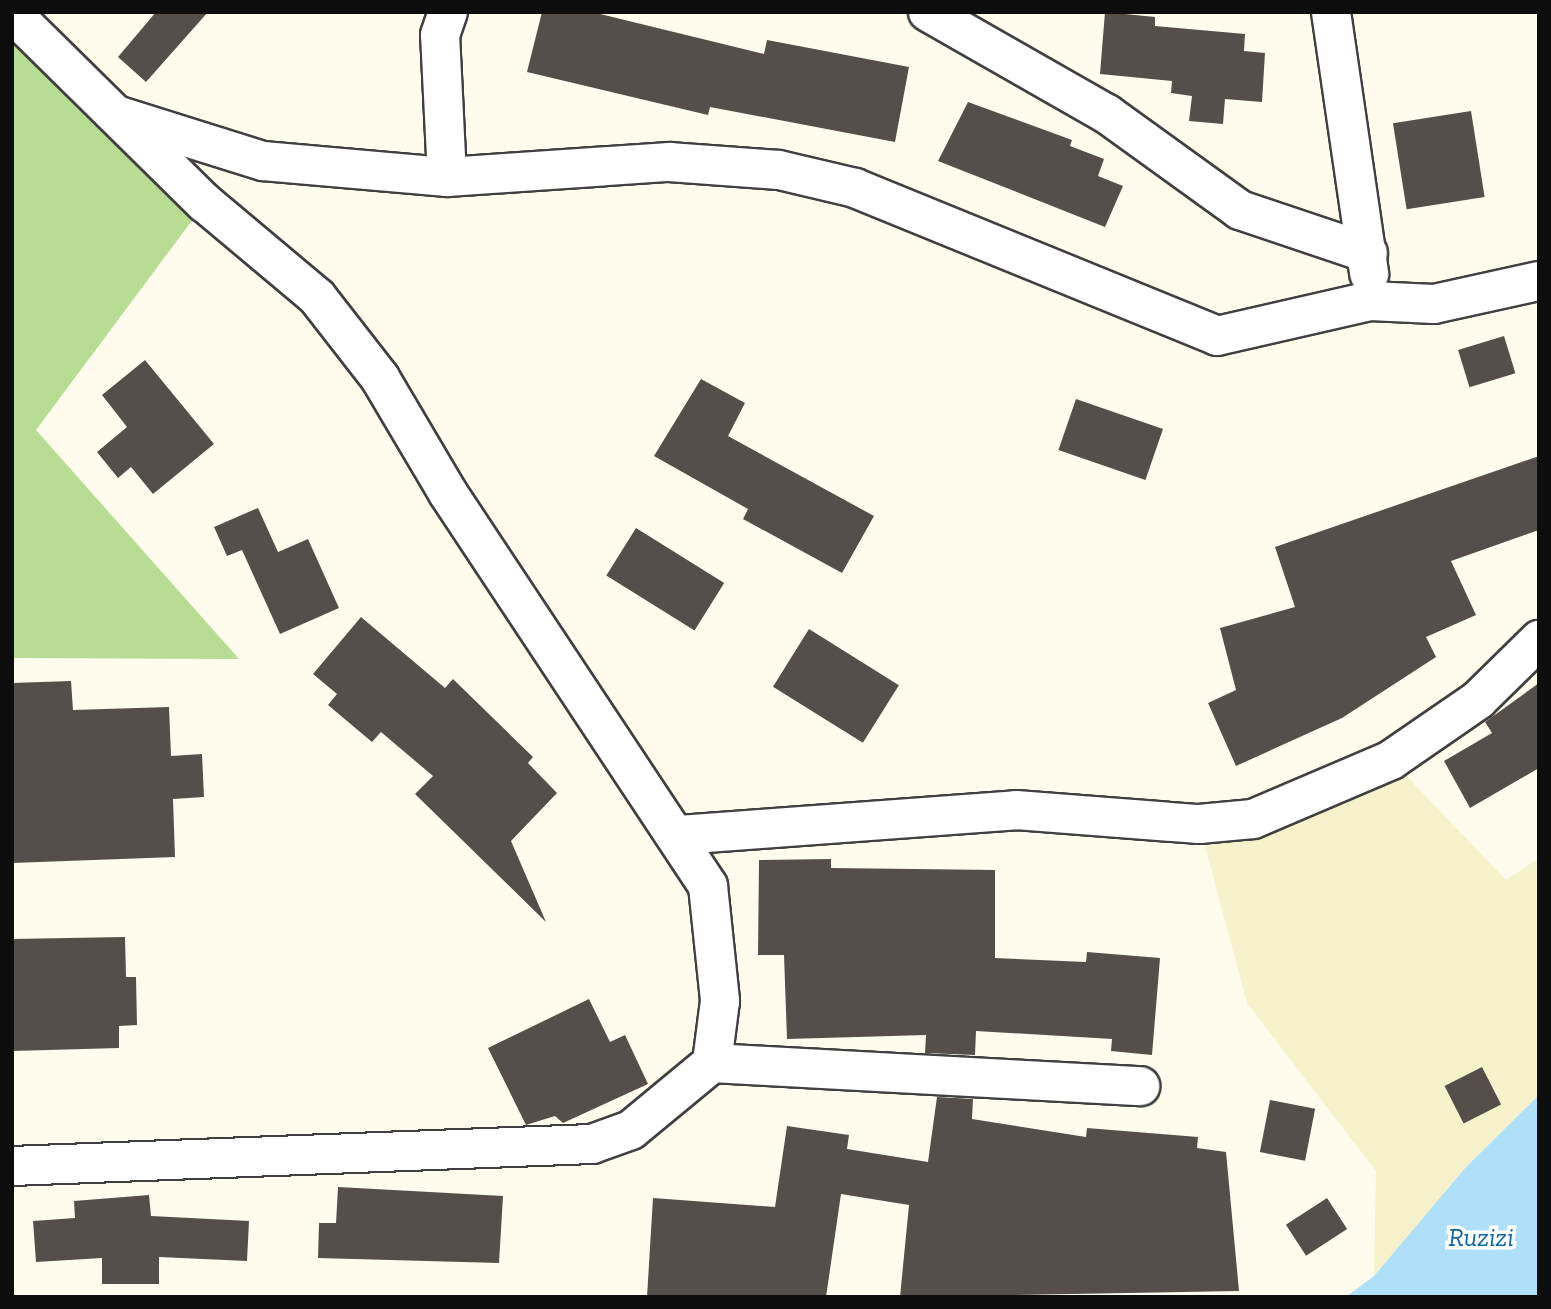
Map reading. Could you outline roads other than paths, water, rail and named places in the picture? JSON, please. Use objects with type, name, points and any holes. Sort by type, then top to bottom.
[{"type":"street","points":[[447,177],[440,35],[448,12]]},
{"type":"street","points":[[928,12],[1107,114],[1240,209],[1368,253]]},
{"type":"street","points":[[1331,12],[1368,253],[1370,301]]},
{"type":"street","points":[[12,13],[110,113],[317,297],[380,379],[448,493],[679,835],[708,886],[720,1001],[712,1063]]},
{"type":"street","points":[[110,113],[263,161],[447,177],[669,162],[779,170],[855,188],[1217,335],[1370,301],[1434,304],[1539,281]]},
{"type":"street","points":[[679,835],[1016,810],[1199,824],[1253,819],[1391,760],[1478,700],[1539,640]]},
{"type":"street","points":[[12,1166],[592,1143],[631,1130],[712,1063],[1140,1086]]},
{"type":"water","name":"Ruzizi","points":[[1539,1095],[1539,1297],[1346,1297],[1374,1276],[1466,1167]]}]
